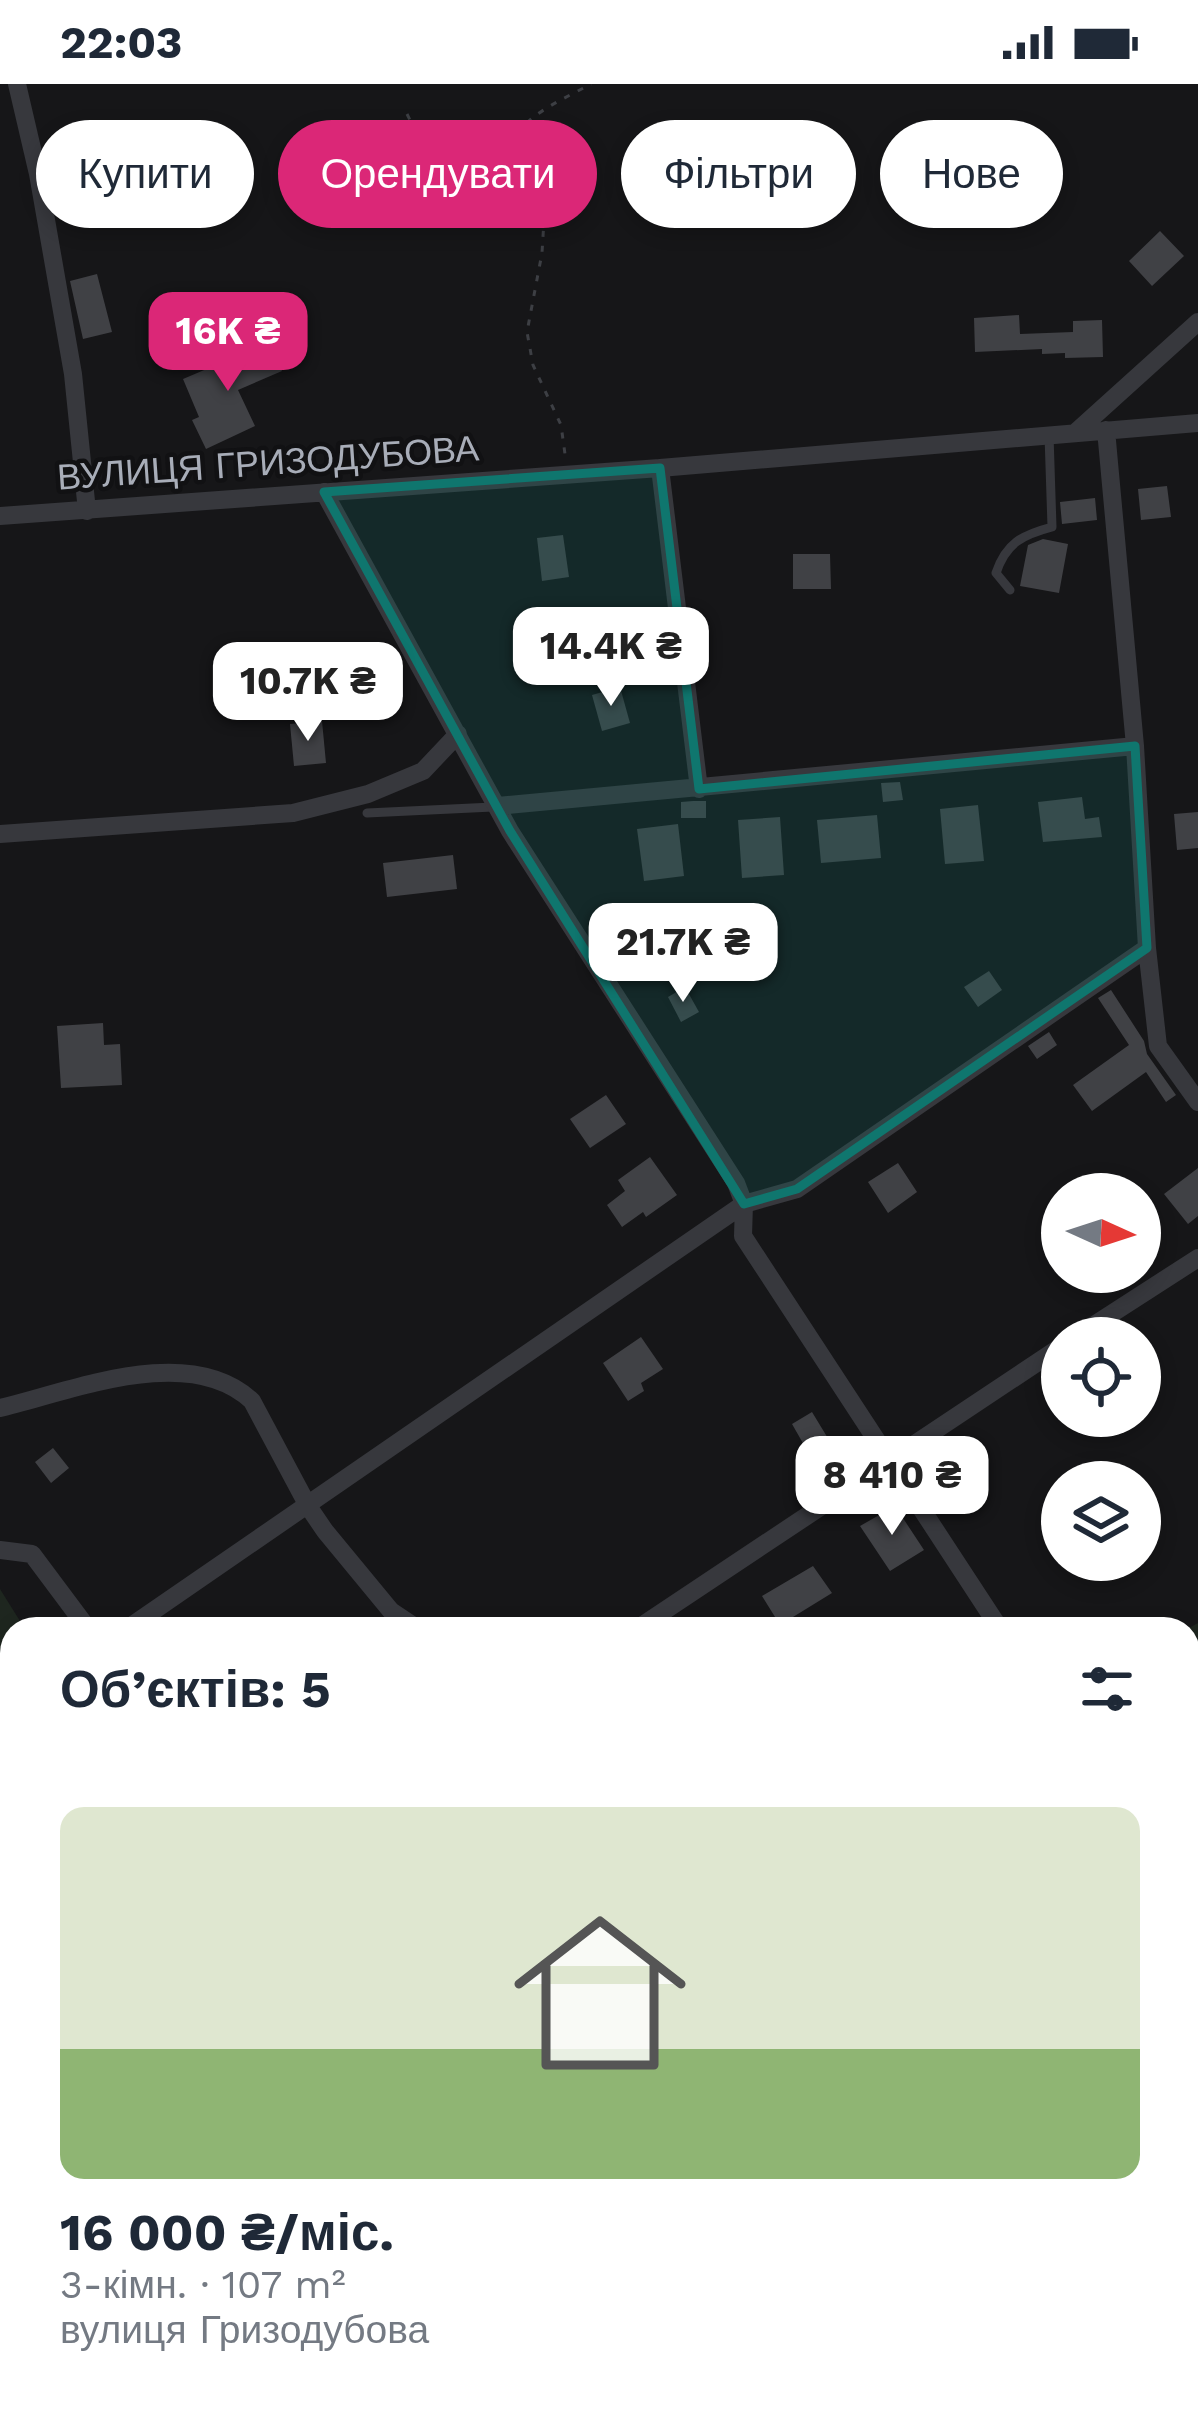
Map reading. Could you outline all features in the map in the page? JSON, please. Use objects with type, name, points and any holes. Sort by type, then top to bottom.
[{"type":"street","points":[[17,84],[73,374],[87,511]]},
{"type":"street","points":[[1075,433],[1198,322]]},
{"type":"street","name":"ВУЛИЦЯ ГРИЗОДУБОВА","points":[[0,516],[1198,423]]},
{"type":"street","points":[[1106,430],[1158,1046],[1198,1102]]},
{"type":"street","points":[[660,468],[699,789]]},
{"type":"street","points":[[324,492],[510,830],[736,1183],[743,1204],[743,1236],[992,1617]]},
{"type":"street","points":[[0,834],[293,813],[368,794],[423,771],[458,734]]},
{"type":"street","points":[[498,806],[1135,746]]},
{"type":"street","points":[[145,1617],[743,1204],[797,1189],[1147,948]]},
{"type":"street","points":[[1107,1317],[1198,1258]]},
{"type":"street","points":[[655,1617],[1041,1360]]},
{"type":"street","points":[[0,1408],[112,1377],[205,1375],[240,1389],[252,1401],[308,1506],[400,1617]]},
{"type":"street","points":[[0,1550],[32,1553],[79,1617]]},
{"type":"lane","points":[[1010,590],[996,573],[1002,554],[1027,534],[1052,527],[1048,435]]},
{"type":"lane","points":[[367,813],[498,806]]},
{"type":"path","points":[[530,120],[591,84]]},
{"type":"path","points":[[407,114],[410,120]]},
{"type":"path","points":[[544,228],[527,332],[533,365],[561,425],[566,475]]},
{"type":"highlighted area","points":[[660,468],[699,789],[1135,746],[1147,948],[797,1189],[744,1204],[510,831],[324,492]]},
{"type":"shaded area","points":[[0,1589],[18,1617],[0,1617]]},
{"type":"building","points":[[1160,231],[1184,256],[1152,286],[1129,261]]},
{"type":"building","points":[[97,274],[112,332],[83,339],[70,281]]},
{"type":"building","points":[[201,296],[212,323],[164,341],[154,314]]},
{"type":"building","points":[[1019,315],[1020,334],[1073,332],[1073,321],[1102,320],[1103,357],[1065,358],[1065,353],[1042,354],[1042,349],[975,352],[974,318]]},
{"type":"building","points":[[270,342],[282,371],[238,390],[255,426],[206,449],[192,420],[199,417],[183,379]]},
{"type":"building","points":[[1167,486],[1171,517],[1141,520],[1138,489]]},
{"type":"building","points":[[1095,498],[1097,520],[1062,524],[1060,502]]},
{"type":"building","points":[[563,535],[569,577],[542,581],[537,538]]},
{"type":"building","points":[[1043,539],[1068,544],[1059,593],[1020,586],[1028,545]]},
{"type":"building","points":[[793,554],[830,554],[831,589],[793,589]]},
{"type":"building","points":[[327,671],[346,671],[345,697],[327,697]]},
{"type":"building","points":[[620,687],[630,723],[602,731],[592,695]]},
{"type":"building","points":[[322,721],[326,763],[294,766],[290,724]]},
{"type":"building","points":[[900,782],[903,800],[883,802],[881,783]]},
{"type":"building","points":[[1082,797],[1085,819],[1099,817],[1102,837],[1043,842],[1038,802]]},
{"type":"building","points":[[706,801],[706,818],[681,818],[681,802]]},
{"type":"building","points":[[978,805],[984,861],[945,864],[940,809]]},
{"type":"building","points":[[1198,812],[1198,848],[1177,850],[1174,814]]},
{"type":"building","points":[[877,815],[881,858],[821,863],[817,820]]},
{"type":"building","points":[[780,817],[784,875],[742,878],[738,820]]},
{"type":"building","points":[[678,824],[684,876],[644,881],[637,829]]},
{"type":"building","points":[[453,855],[457,889],[387,897],[383,863]]},
{"type":"building","points":[[989,971],[1002,990],[978,1007],[964,987]]},
{"type":"building","points":[[685,987],[699,1012],[681,1022],[668,997]]},
{"type":"building","points":[[1111,990],[1176,1095],[1166,1102],[1146,1072],[1092,1111],[1073,1085],[1129,1045],[1098,998]]},
{"type":"building","points":[[103,1023],[104,1045],[120,1044],[122,1085],[61,1088],[57,1026]]},
{"type":"building","points":[[1049,1032],[1057,1045],[1037,1059],[1028,1046]]},
{"type":"building","points":[[606,1095],[626,1124],[590,1148],[570,1119]]},
{"type":"building","points":[[650,1157],[677,1195],[622,1227],[607,1205],[625,1191],[618,1180]]},
{"type":"building","points":[[898,1163],[917,1192],[888,1213],[868,1182]]},
{"type":"building","points":[[1198,1168],[1198,1216],[1188,1224],[1164,1194]]},
{"type":"building","points":[[641,1337],[663,1369],[641,1383],[644,1391],[628,1401],[603,1363]]},
{"type":"building","points":[[812,1412],[829,1440],[808,1452],[792,1424]]},
{"type":"building","points":[[53,1448],[69,1468],[51,1483],[35,1462]]},
{"type":"building","points":[[895,1506],[924,1550],[890,1571],[860,1526]]},
{"type":"building","points":[[813,1566],[832,1593],[793,1617],[775,1617],[762,1596]]}]
